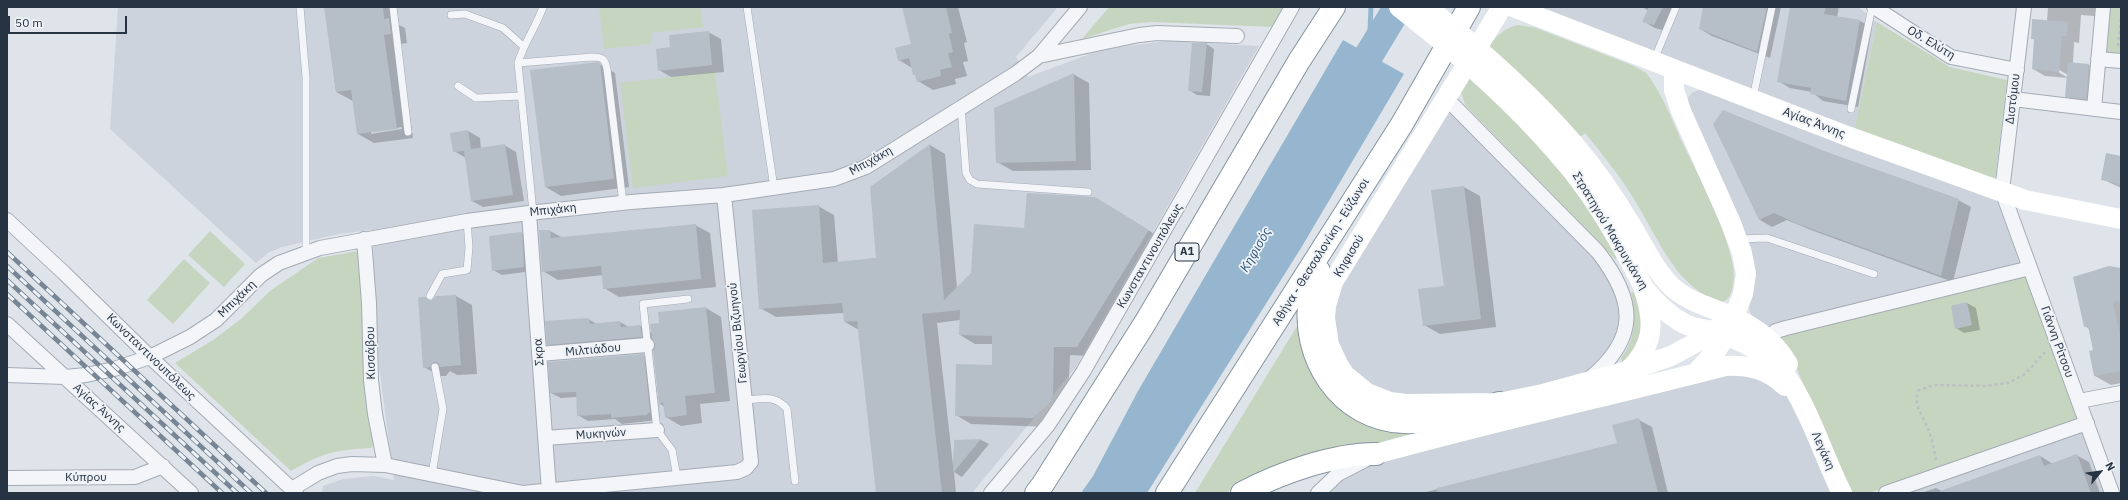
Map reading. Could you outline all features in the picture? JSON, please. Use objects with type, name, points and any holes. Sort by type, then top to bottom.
[{"type":"highway","name":"Α1","points":[[1036,493],[1145,323],[1299,61],[1334,7]]},
{"type":"highway","name":"Αθήνα - Θεσσαλονίκη - Εύζωνοι","points":[[1167,493],[1329,241],[1402,124],[1469,7]]},
{"type":"highway","points":[[1329,241],[1310,296],[1309,328],[1313,351],[1318,363],[1325,376],[1348,402],[1368,414],[1391,421],[1405,422],[1446,417],[1499,403]]},
{"type":"highway","points":[[1242,493],[1262,483],[1325,462],[1349,456],[1376,454]]},
{"type":"highway","points":[[1262,483],[1272,486],[1282,493]]},
{"type":"street","name":"Μπιχάκη","points":[[7,376],[86,376],[114,369],[150,357],[201,330],[226,310],[261,275],[279,263],[306,252],[364,239],[467,221],[623,203],[724,195],[834,180],[866,167],[961,106],[1015,74],[1038,56],[1080,7]]},
{"type":"street","name":"Κωνσταντινουπόλεως","points":[[991,493],[1048,424],[1083,372],[1292,7]]},
{"type":"street","name":"Στρατηγού Μακρυγιάννη","points":[[1399,7],[1482,75],[1535,127],[1566,149],[1606,185],[1666,280],[1685,297],[1702,306],[1733,317],[1766,338],[1783,355],[1790,366],[1804,409]]},
{"type":"street","name":"Στρατηγού Μακρυγιάννη","points":[[1427,7],[1493,61],[1521,87],[1566,149],[1576,173],[1590,194],[1644,288],[1662,308],[1681,321],[1695,328],[1719,334],[1753,347],[1777,366],[1788,380],[1804,409]]},
{"type":"street","name":"Κηφισού","points":[[1502,7],[1447,99],[1333,282],[1326,306],[1326,332],[1329,345],[1345,375],[1367,393],[1376,397],[1406,404],[1499,403],[1628,371],[1671,356],[1697,342],[1719,334],[1733,317]]},
{"type":"street","name":"Αγίας Άννης","points":[[1513,7],[1752,100],[2025,200],[2121,219]]},
{"type":"street","name":"Οδ. Ελύτη","points":[[1873,7],[1951,57],[2017,70]]},
{"type":"street","name":"Διστόμου","points":[[2002,191],[2024,7]]},
{"type":"street","points":[[2094,109],[2103,7]]},
{"type":"street","points":[[1038,56],[1139,35],[1157,33],[1238,36]]},
{"type":"street","points":[[2098,59],[2119,61]]},
{"type":"street","points":[[1674,70],[1674,90],[1681,111],[1737,239],[1745,264],[1745,284],[1733,317]]},
{"type":"street","points":[[1447,99],[1598,252],[1611,269],[1619,284],[1623,293],[1627,316],[1624,335],[1612,357],[1585,382]]},
{"type":"street","points":[[2013,99],[2121,112]]},
{"type":"street","name":"Γιάννη Ρίτσου","points":[[2002,191],[2112,493]]},
{"type":"street","name":"Γεωργίου Βιζυηνού","points":[[677,477],[737,472],[746,468],[751,462],[724,195]]},
{"type":"street","name":"Σκρα","points":[[531,213],[549,491]]},
{"type":"street","name":"Κωνσταντινουπόλεως","points":[[7,220],[150,357],[294,491]]},
{"type":"street","name":"Κισσάβου","points":[[364,239],[369,303],[371,380],[375,414],[385,465]]},
{"type":"street","points":[[1766,338],[1776,331],[1786,328],[2030,268]]},
{"type":"street","points":[[1628,371],[1638,361],[1650,339],[1650,310],[1644,288]]},
{"type":"street","name":"Αγίας Άννης","points":[[7,324],[191,493]]},
{"type":"street","points":[[1695,374],[1715,352],[1719,334]]},
{"type":"street","name":"Μιλτιάδου","points":[[539,354],[647,345]]},
{"type":"street","points":[[1318,493],[1348,467],[1376,454],[1477,426],[1627,392],[1725,366],[1742,365],[1754,368],[1780,381],[1804,409]]},
{"type":"street","points":[[2079,401],[2121,393]]},
{"type":"street","name":"Λεγάκη","points":[[1804,409],[1842,493]]},
{"type":"street","points":[[1886,493],[2087,423]]},
{"type":"street","name":"Μυκηνών","points":[[545,438],[657,430]]},
{"type":"street","points":[[294,491],[318,473],[337,466],[363,463],[385,465],[523,493],[677,477]]},
{"type":"street","name":"Κύπρου","points":[[7,478],[135,477],[163,466]]},
{"type":"lane","points":[[300,7],[306,78],[306,252]]},
{"type":"lane","points":[[393,7],[408,132]]},
{"type":"lane","points":[[531,213],[518,63],[523,46],[535,27],[543,7]]},
{"type":"lane","points":[[747,7],[774,188]]},
{"type":"lane","points":[[1653,62],[1676,7]]},
{"type":"lane","points":[[1752,100],[1772,7]]},
{"type":"lane","points":[[1851,110],[1873,7]]},
{"type":"lane","points":[[451,15],[465,14],[503,28],[523,46]]},
{"type":"lane","points":[[518,63],[592,57],[601,57],[605,60],[608,69],[623,203]]},
{"type":"lane","points":[[458,86],[476,98],[521,96]]},
{"type":"lane","points":[[961,106],[966,173],[970,180],[977,184],[1088,192]]},
{"type":"lane","points":[[430,296],[442,274],[467,270],[469,247],[467,221]]},
{"type":"lane","points":[[1737,239],[1767,238],[1874,274]]},
{"type":"lane","points":[[677,477],[672,450],[657,430],[643,304],[688,299]]},
{"type":"lane","points":[[432,474],[443,409],[435,367]]},
{"type":"lane","points":[[745,400],[771,398],[781,401],[787,409],[795,481]]},
{"type":"path","points":[[2119,61],[2121,16]]},
{"type":"path","points":[[1939,475],[1930,436],[1917,404],[1917,394],[1919,390],[1934,385],[1986,386],[2008,384],[2031,369],[2056,340]]},
{"type":"shaded area","points":[[118,7],[1058,7],[1016,57],[1028,77],[1103,49],[1167,41],[1259,46],[1076,367],[972,493],[322,493],[323,486],[343,479],[373,476],[394,480],[379,366],[372,230],[339,234],[282,247],[268,253],[256,263],[110,129]]},
{"type":"shaded area","points":[[1542,7],[1858,7],[1877,22],[1854,130],[1545,10]]},
{"type":"shaded area","points":[[1705,90],[1997,201],[2021,266],[1767,327],[1752,317],[1686,100],[1693,92]]},
{"type":"shaded area","points":[[1448,107],[1607,271],[1622,316],[1614,345],[1583,376],[1496,396],[1406,400],[1355,378],[1334,344],[1334,294]]},
{"type":"shaded area","points":[[1751,373],[1786,395],[1835,493],[1330,493],[1344,477],[1351,472],[1432,445],[1694,380]]},
{"type":"shaded area","points":[[2082,430],[2104,493],[1901,493]]},
{"type":"green space","points":[[599,7],[700,7],[703,27],[651,33],[651,44],[604,49]]},
{"type":"green space","points":[[1109,7],[1286,7],[1274,27],[1151,22],[1129,24],[1082,39]]},
{"type":"green space","points":[[2103,7],[2121,7],[2121,61],[2098,59]]},
{"type":"green space","points":[[1877,22],[1950,67],[2007,80],[1995,180],[1854,130]]},
{"type":"green space","points":[[1519,25],[1536,28],[1634,66],[1646,73],[1650,78],[1667,108],[1711,202],[1724,235],[1733,266],[1734,275],[1733,287],[1729,297],[1726,300],[1717,302],[1704,295],[1679,273],[1665,254],[1637,204],[1625,186],[1585,133],[1551,162],[1570,183],[1586,207],[1616,256],[1616,260],[1465,105],[1461,92],[1463,86],[1486,49],[1501,33]]},
{"type":"green space","points":[[715,72],[728,176],[633,188],[620,83]]},
{"type":"green space","points":[[210,231],[245,264],[224,287],[188,255]]},
{"type":"green space","points":[[358,251],[375,441],[371,448],[338,451],[321,456],[291,471],[175,363],[213,340],[241,319],[270,291],[318,258]]},
{"type":"green space","points":[[184,259],[210,283],[173,324],[147,300]]},
{"type":"green space","points":[[2026,275],[2079,421],[1869,493],[1851,493],[1796,367],[1778,340],[1782,336]]},
{"type":"green space","points":[[1633,292],[1640,308],[1642,330],[1639,343],[1622,362],[1621,358],[1630,343],[1634,327],[1634,310],[1631,293]]},
{"type":"green space","points":[[1299,323],[1411,434],[1257,478],[1225,493],[1195,493]]},
{"type":"water","points":[[1343,40],[1404,74],[1301,248],[1147,493],[1081,493],[1093,476],[1138,391]]},
{"type":"building","points":[[324,7],[383,7],[384,19],[389,18],[391,34],[384,35],[397,129],[357,134],[351,90],[336,92]]},
{"type":"building","points":[[902,7],[946,7],[952,33],[949,34],[953,52],[948,53],[952,67],[940,70],[941,76],[917,82],[915,75],[913,75],[909,58],[898,61],[895,48],[911,44]]},
{"type":"building","points":[[1649,7],[1663,7],[1654,25],[1642,22]]},
{"type":"building","points":[[1703,7],[1767,7],[1757,52],[1699,29]]},
{"type":"building","points":[[1790,7],[1826,7],[1824,14],[1860,20],[1846,101],[1810,94],[1811,88],[1777,82]]},
{"type":"building","points":[[2032,19],[2068,22],[2067,36],[2062,36],[2059,72],[2032,69],[2034,39],[2031,39]]},
{"type":"building","points":[[709,31],[712,65],[658,71],[656,49],[670,47],[669,35]]},
{"type":"building","points":[[1192,43],[1207,43],[1202,92],[1188,91]]},
{"type":"building","points":[[2068,62],[2089,64],[2086,99],[2065,97]]},
{"type":"building","points":[[600,63],[614,179],[545,187],[530,70]]},
{"type":"building","points":[[1074,73],[1076,161],[996,163],[994,108]]},
{"type":"building","points":[[1723,110],[1824,151],[1959,199],[1941,276],[1798,224],[1774,213],[1759,220],[1713,124]]},
{"type":"building","points":[[468,130],[471,149],[505,144],[513,195],[471,201],[464,151],[453,152],[450,133]]},
{"type":"building","points":[[930,144],[944,300],[971,273],[974,224],[1024,228],[1027,193],[1095,197],[1149,230],[1077,347],[1054,347],[1053,394],[1050,402],[1033,418],[955,416],[956,364],[992,365],[992,336],[959,335],[960,310],[922,314],[942,493],[876,493],[857,321],[844,322],[842,303],[759,309],[752,210],[819,205],[823,263],[876,258],[870,187]]},
{"type":"building","points":[[2106,153],[2121,156],[2121,184],[2101,180]]},
{"type":"building","points":[[1464,186],[1481,319],[1423,326],[1418,289],[1444,286],[1431,190]]},
{"type":"building","points":[[696,224],[701,279],[603,289],[601,266],[542,272],[539,230],[550,230],[551,238]]},
{"type":"building","points":[[522,232],[524,267],[492,271],[489,236]]},
{"type":"building","points":[[2109,266],[2121,268],[2121,301],[2113,302],[2121,341],[2121,371],[2094,376],[2089,351],[2093,350],[2088,326],[2084,327],[2073,277]]},
{"type":"building","points":[[456,295],[461,365],[440,367],[438,363],[434,362],[430,367],[423,368],[418,297],[425,297],[431,301],[436,296]]},
{"type":"building","points":[[1967,302],[1972,325],[1955,329],[1951,306]]},
{"type":"building","points":[[706,307],[715,393],[685,396],[687,415],[665,418],[663,402],[659,405],[653,350],[655,344],[652,338],[650,324],[659,323],[658,312]]},
{"type":"building","points":[[589,318],[590,324],[620,321],[621,327],[640,325],[642,337],[547,345],[545,321]]},
{"type":"building","points":[[644,354],[650,412],[646,415],[611,418],[611,414],[577,416],[576,392],[550,393],[548,362]]},
{"type":"building","points":[[1639,418],[1658,493],[1437,493],[1437,488],[1617,443],[1612,425]]},
{"type":"building","points":[[981,439],[953,473],[954,440]]},
{"type":"building","points":[[2077,454],[2091,493],[1940,493],[1940,491],[2040,455],[2044,466]]},
{"type":"waterway","points":[[1369,54],[1371,7]]},
{"type":"waterway","name":"Κηφισός","points":[[1349,88],[1398,7]]},
{"type":"railway","points":[[7,252],[266,493]]},
{"type":"railway","points":[[7,266],[251,493]]},
{"type":"railway","points":[[7,280],[237,493]]},
{"type":"railway","points":[[7,294],[222,493]]}]
